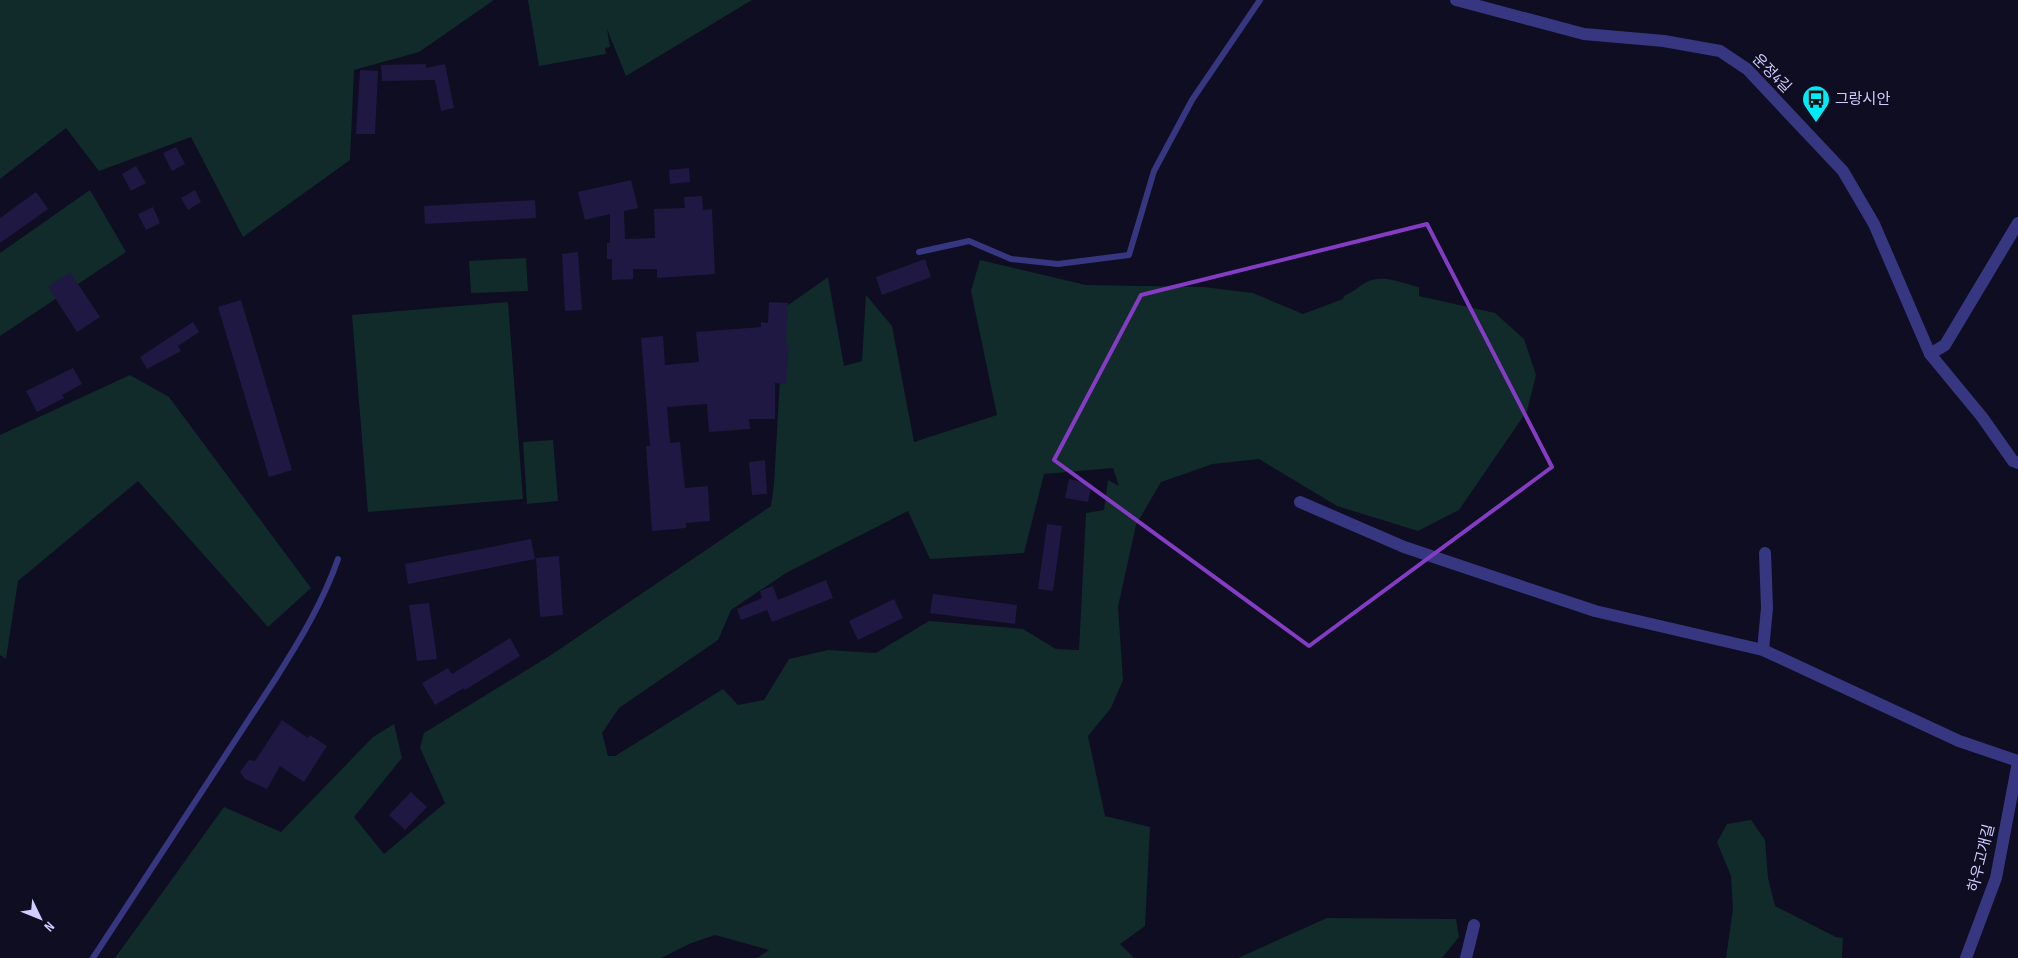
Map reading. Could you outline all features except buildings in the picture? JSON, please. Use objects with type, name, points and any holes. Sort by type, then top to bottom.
[{"type":"street","name":"운정4길","points":[[1456,0],[1584,34],[1664,41],[1720,51],[1747,69],[1843,171],[1874,224],[1930,354],[1982,417],[2014,461],[2018,463]]},
{"type":"street","points":[[1930,354],[1946,345],[2018,223]]},
{"type":"street","points":[[1300,502],[1404,547],[1595,611],[1763,650],[1959,741],[2018,762]]},
{"type":"street","points":[[1763,650],[1767,608],[1765,553]]},
{"type":"street","name":"하우고개길","points":[[1966,958],[1996,878],[2018,762]]},
{"type":"street","points":[[1466,958],[1474,925]]},
{"type":"lane","points":[[919,252],[969,241],[1011,259],[1058,264],[1129,255],[1154,170],[1192,100],[1260,0]]},
{"type":"lane","points":[[93,958],[281,671],[325,593],[338,559]]},
{"type":"highlighted area","points":[[1427,224],[1552,467],[1309,646],[1054,460],[1141,295]]},
{"type":"green space","points":[[0,0],[494,0],[419,52],[354,70],[350,160],[243,237],[191,137],[99,171],[66,128],[0,179]]},
{"type":"green space","points":[[528,0],[752,0],[626,76],[607,29],[610,47],[605,48],[606,54],[539,66]]},
{"type":"green space","points":[[90,190],[126,252],[0,336],[0,253]]},
{"type":"green space","points":[[526,258],[528,291],[471,293],[469,261]]},
{"type":"green space","points":[[980,260],[1086,285],[1204,287],[1253,293],[1303,314],[1343,299],[1344,296],[1371,280],[1392,280],[1419,287],[1419,296],[1495,313],[1524,339],[1536,375],[1527,411],[1459,510],[1418,531],[1337,506],[1259,459],[1213,464],[1161,482],[1136,525],[1118,607],[1123,680],[1111,708],[1088,736],[1105,816],[1150,827],[1145,926],[1120,944],[1134,958],[757,958],[769,950],[715,935],[689,944],[661,958],[115,958],[224,807],[281,832],[373,737],[394,724],[402,758],[354,817],[384,854],[445,803],[420,748],[424,733],[551,655],[771,506],[774,484],[784,308],[828,277],[844,366],[862,361],[866,295],[892,326],[914,442],[997,415],[971,291]],"holes":[[[1113,468],[1119,486],[1108,480],[1104,510],[1086,513],[1079,650],[1056,649],[1023,629],[929,621],[876,653],[828,650],[789,659],[764,700],[738,705],[723,689],[615,756],[608,756],[602,733],[619,708],[718,640],[731,610],[786,573],[908,511],[930,559],[1024,553],[1044,474]]]},
{"type":"green space","points":[[508,302],[523,499],[368,512],[352,315]]},
{"type":"green space","points":[[130,375],[169,397],[311,588],[268,627],[138,481],[18,581],[6,659],[0,655],[0,435]]},
{"type":"green space","points":[[553,440],[558,501],[527,504],[523,442]]},
{"type":"green space","points":[[1751,820],[1765,840],[1768,878],[1775,906],[1836,937],[1843,938],[1842,958],[1726,958],[1733,909],[1731,876],[1717,842],[1727,824]]},
{"type":"green space","points":[[1327,918],[1456,919],[1459,937],[1442,958],[1238,958]]},
{"type":"place","name":"그랑시안","points":[[1816,123]]}]
